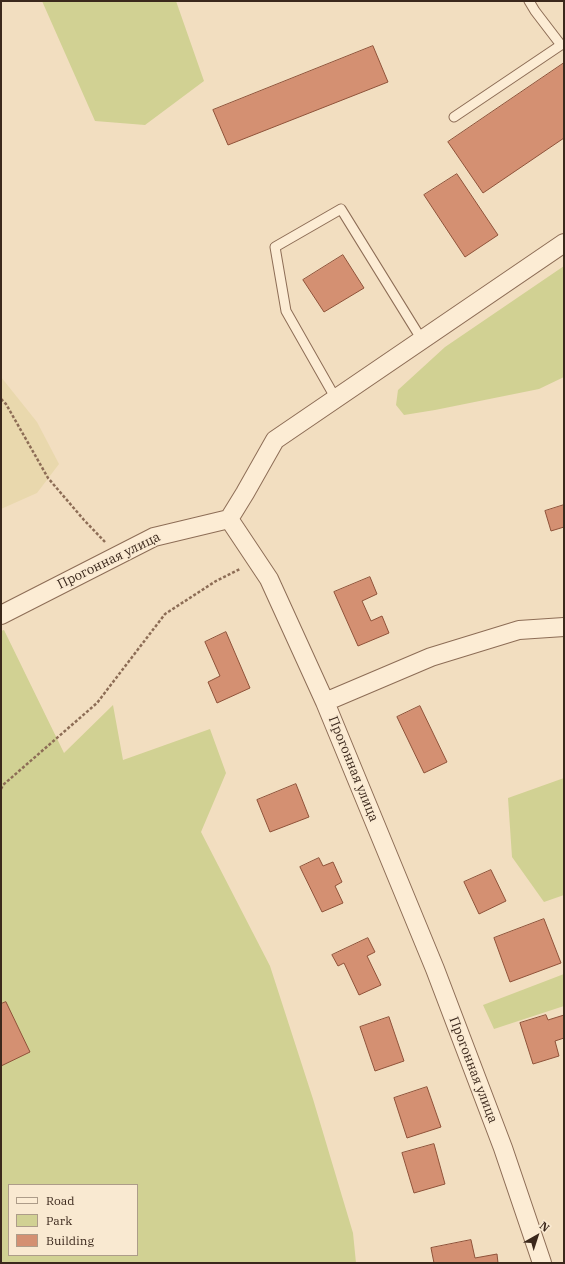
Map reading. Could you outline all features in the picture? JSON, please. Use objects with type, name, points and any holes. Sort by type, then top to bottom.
[{"type":"street","points":[[229,518],[275,440],[564,243]]},
{"type":"street","name":"Прогонная улица","points":[[1,615],[154,537],[229,518],[269,579],[325,702],[435,969],[502,1148],[542,1263]]},
{"type":"street","points":[[325,702],[431,657],[519,630],[564,627]]},
{"type":"lane","points":[[454,117],[561,45],[534,11],[529,1]]},
{"type":"lane","points":[[336,399],[286,311],[275,247],[341,209],[422,340]]},
{"type":"path","points":[[1,399],[6,404],[48,478],[84,520],[118,555]]},
{"type":"path","points":[[1,789],[97,703],[165,614],[216,581],[256,560]]},
{"type":"shaded area","points":[[1,377],[37,422],[59,464],[37,493],[1,509]]},
{"type":"green space","points":[[42,1],[176,1],[204,81],[145,125],[95,121]]},
{"type":"green space","points":[[564,266],[564,377],[539,389],[404,415],[396,405],[398,390],[445,347]]},
{"type":"green space","points":[[4,630],[64,753],[113,705],[123,760],[210,729],[226,773],[201,832],[270,966],[313,1099],[353,1233],[356,1263],[1,1263],[1,631]]},
{"type":"green space","points":[[564,778],[564,895],[544,902],[512,857],[508,798]]},
{"type":"green space","points":[[564,974],[564,1006],[494,1029],[483,1005]]},
{"type":"building","points":[[373,46],[388,82],[228,145],[213,110]]},
{"type":"building","points":[[564,63],[564,138],[483,193],[448,142]]},
{"type":"building","points":[[457,174],[498,235],[465,257],[424,195]]},
{"type":"building","points":[[343,255],[364,288],[324,312],[303,280]]},
{"type":"building","points":[[564,505],[564,527],[551,531],[545,511]]},
{"type":"building","points":[[370,577],[377,594],[362,601],[371,621],[382,616],[389,633],[358,646],[334,592]]},
{"type":"building","points":[[226,632],[250,688],[217,703],[208,682],[220,676],[205,642]]},
{"type":"building","points":[[420,706],[447,762],[424,773],[397,717]]},
{"type":"building","points":[[296,784],[309,817],[270,832],[257,800]]},
{"type":"building","points":[[319,858],[323,866],[333,862],[342,882],[335,886],[343,903],[322,912],[300,867]]},
{"type":"building","points":[[491,870],[506,901],[479,914],[464,882]]},
{"type":"building","points":[[544,919],[561,963],[510,982],[494,938]]},
{"type":"building","points":[[368,938],[375,952],[367,956],[381,985],[359,995],[344,963],[338,966],[332,955]]},
{"type":"building","points":[[6,1002],[30,1052],[1,1066],[1,1004]]},
{"type":"building","points":[[546,1015],[548,1020],[564,1015],[564,1038],[555,1041],[559,1056],[533,1064],[520,1023]]},
{"type":"building","points":[[389,1017],[404,1061],[375,1071],[360,1027]]},
{"type":"building","points":[[427,1087],[441,1127],[407,1138],[394,1098]]},
{"type":"building","points":[[434,1144],[445,1184],[414,1193],[402,1153]]},
{"type":"building","points":[[471,1240],[475,1258],[497,1254],[498,1263],[434,1263],[431,1248]]}]
